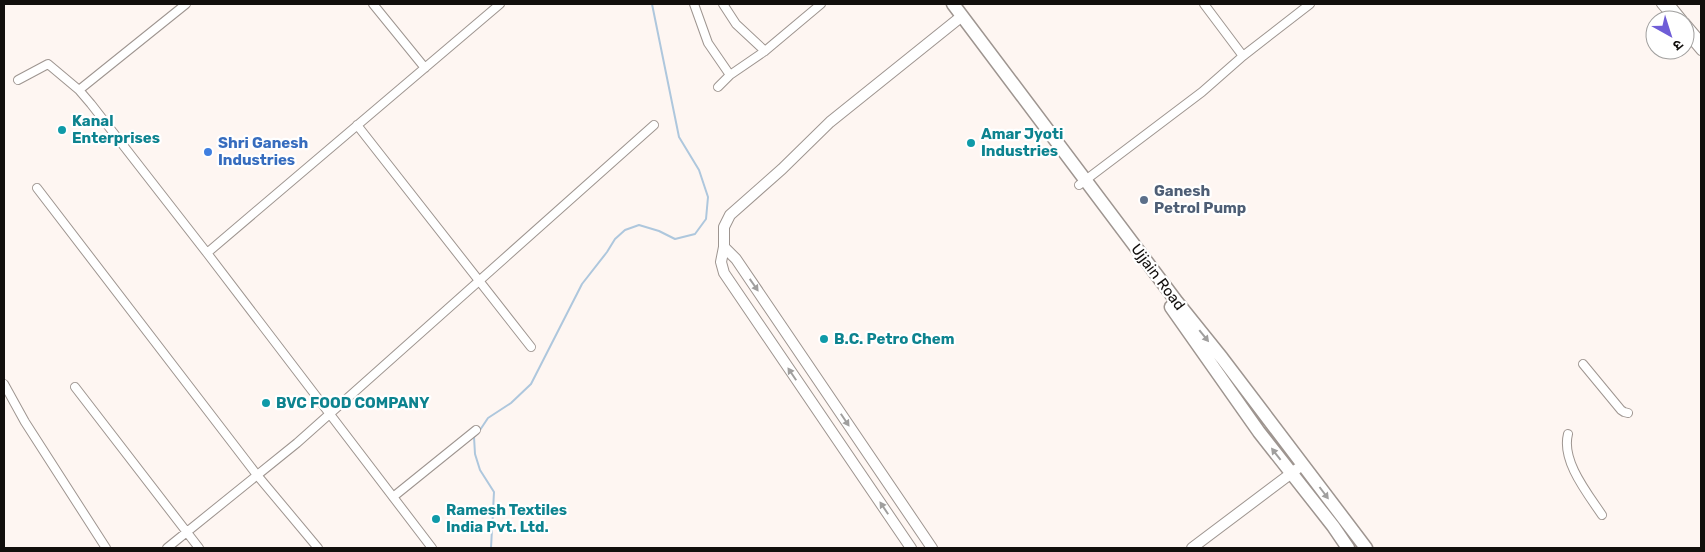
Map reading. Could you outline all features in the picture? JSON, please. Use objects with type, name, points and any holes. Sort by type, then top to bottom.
[{"type":"main road","name":"Ujjain Road","points":[[945,4],[960,18]]},
{"type":"main road","name":"Ujjain Road","points":[[953,4],[960,18],[1082,182],[1259,432],[1348,548]]},
{"type":"main road","name":"Ujjain Road","points":[[1082,182],[1222,358],[1366,548]]},
{"type":"street","points":[[79,90],[186,4]]},
{"type":"street","points":[[373,4],[424,68]]},
{"type":"street","points":[[207,253],[500,4]]},
{"type":"street","points":[[694,4],[708,43],[730,75]]},
{"type":"street","points":[[723,4],[736,24],[764,51]]},
{"type":"street","points":[[718,87],[730,75],[764,51],[821,4]]},
{"type":"street","points":[[1204,4],[1244,56]]},
{"type":"street","points":[[1082,182],[1202,92],[1310,4]]},
{"type":"street","points":[[911,548],[724,273],[721,262],[724,247],[724,227],[730,215],[741,204],[782,170],[830,122],[960,18]]},
{"type":"street","points":[[1698,38],[1701,51]]},
{"type":"street","points":[[18,80],[48,64],[79,90],[207,253],[432,548]]},
{"type":"street","points":[[358,125],[531,347]]},
{"type":"street","points":[[167,548],[330,414],[654,125]]},
{"type":"street","points":[[37,188],[257,475],[318,548]]},
{"type":"street","points":[[724,247],[736,259],[932,548]]},
{"type":"street","points":[[1583,364],[1621,410],[1628,413]]},
{"type":"street","points":[[4,384],[25,422],[106,548]]},
{"type":"street","points":[[75,387],[198,548]]},
{"type":"street","points":[[394,497],[476,430]]},
{"type":"street","points":[[1568,434],[1565,443],[1574,472],[1602,515]]},
{"type":"street","points":[[1192,548],[1302,464]]},
{"type":"waterway","points":[[480,430],[488,418],[511,403],[531,384],[582,284],[615,239],[625,230],[639,225],[659,231],[675,239],[695,234],[706,219],[708,197],[699,170],[679,137],[652,4]]},
{"type":"waterway","points":[[477,434],[474,437],[475,454],[480,470],[494,492],[491,548]]},
{"type":"place","name":"Kanal Enterprises","points":[[62,130]]},
{"type":"place","name":"Amar Jyoti Industries","points":[[971,143]]},
{"type":"place","name":"Shri Ganesh Industries","points":[[208,152]]},
{"type":"place","name":"Ganesh Petrol Pump","points":[[1144,200]]},
{"type":"place","name":"B.C. Petro Chem","points":[[824,339]]},
{"type":"place","name":"BVC FOOD COMPANY","points":[[266,403]]},
{"type":"place","name":"Ramesh Textiles India Pvt. Ltd.","points":[[436,519]]}]
